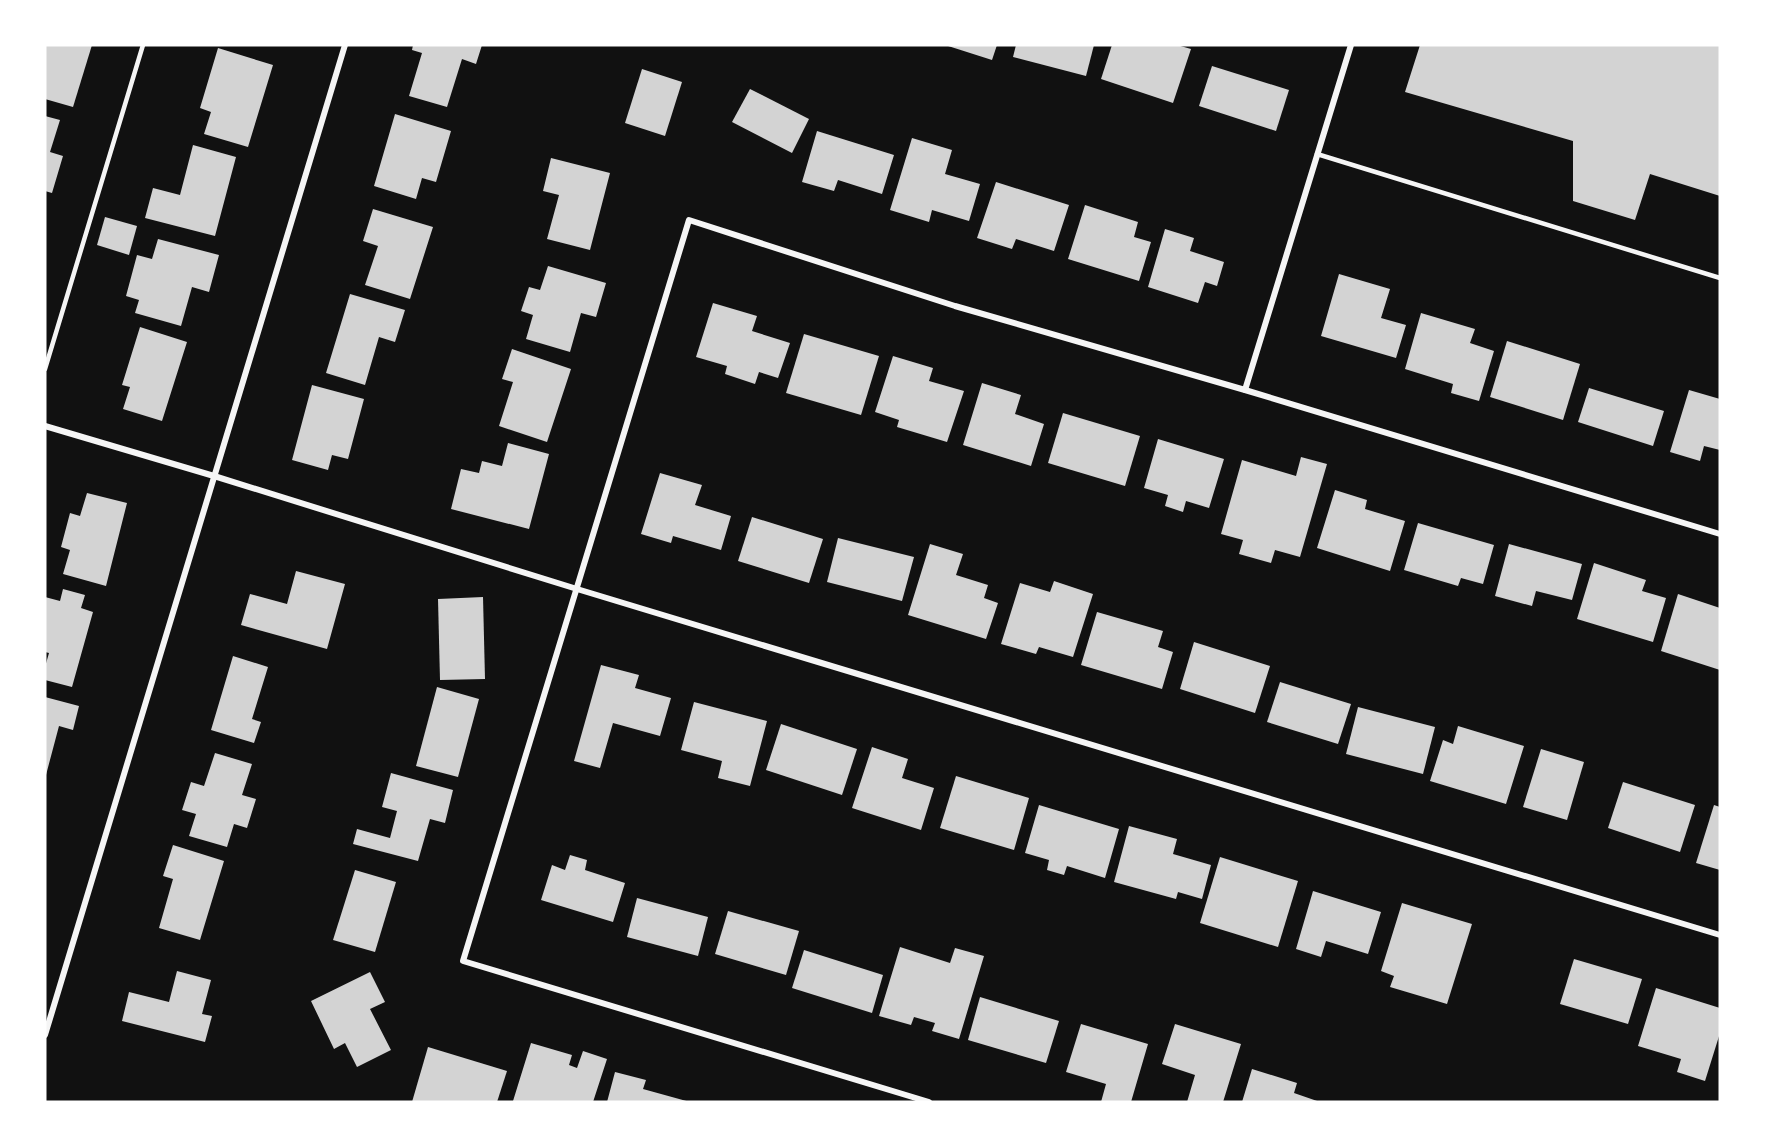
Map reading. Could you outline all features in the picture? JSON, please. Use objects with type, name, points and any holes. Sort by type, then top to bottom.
[{"type":"street","points":[[45,1035],[345,45]]},
{"type":"street","points":[[1245,390],[1351,45]]},
{"type":"street","points":[[929,1102],[463,961],[689,220],[955,306],[1245,390],[1720,534]]},
{"type":"street","points":[[45,426],[1720,935]]},
{"type":"lane","points":[[45,369],[143,45]]},
{"type":"lane","points":[[1317,154],[1720,278]]},
{"type":"building","points":[[45,45],[92,45],[73,107],[45,99]]},
{"type":"building","points":[[413,45],[482,45],[476,64],[462,59],[447,107],[409,96],[422,53],[412,50]]},
{"type":"building","points":[[945,45],[997,45],[992,60]]},
{"type":"building","points":[[1016,45],[1094,45],[1086,76],[1013,57]]},
{"type":"building","points":[[1112,45],[1177,45],[1191,49],[1173,103],[1101,79]]},
{"type":"building","points":[[1420,45],[1720,45],[1720,196],[1650,174],[1635,220],[1573,201],[1573,141],[1405,92]]},
{"type":"building","points":[[218,48],[273,65],[248,147],[204,134],[211,112],[200,108]]},
{"type":"building","points":[[1212,66],[1289,90],[1276,131],[1199,106]]},
{"type":"building","points":[[642,69],[682,82],[665,136],[625,123]]},
{"type":"building","points":[[750,89],[809,119],[792,153],[732,122]]},
{"type":"building","points":[[395,114],[451,131],[436,182],[422,178],[416,199],[374,186]]},
{"type":"building","points":[[45,116],[60,120],[50,152],[63,156],[52,193],[45,191]]},
{"type":"building","points":[[817,131],[894,155],[882,194],[838,180],[834,191],[802,182]]},
{"type":"building","points":[[912,138],[952,150],[945,174],[980,184],[969,221],[932,210],[929,222],[890,210]]},
{"type":"building","points":[[193,145],[236,157],[215,236],[145,218],[153,188],[180,195]]},
{"type":"building","points":[[551,158],[610,173],[590,250],[547,239],[559,195],[543,191]]},
{"type":"building","points":[[996,182],[1069,205],[1054,251],[1016,239],[1012,249],[977,238]]},
{"type":"building","points":[[1085,205],[1138,222],[1134,237],[1151,242],[1139,281],[1068,259]]},
{"type":"building","points":[[373,209],[433,227],[410,299],[365,285],[378,246],[363,241]]},
{"type":"building","points":[[105,217],[137,226],[129,255],[97,245]]},
{"type":"building","points":[[1165,229],[1194,238],[1190,251],[1224,262],[1217,286],[1205,282],[1198,303],[1148,287]]},
{"type":"building","points":[[158,239],[219,255],[209,292],[192,287],[181,326],[135,313],[139,300],[126,296],[137,255],[152,259]]},
{"type":"building","points":[[548,266],[606,283],[596,317],[581,313],[570,352],[526,339],[533,315],[521,311],[529,287],[540,290]]},
{"type":"building","points":[[1339,274],[1390,289],[1381,318],[1406,325],[1396,358],[1321,336]]},
{"type":"building","points":[[350,294],[405,310],[395,342],[379,337],[365,385],[326,373]]},
{"type":"building","points":[[713,303],[757,316],[752,331],[790,343],[778,378],[759,372],[755,384],[725,374],[727,366],[696,357]]},
{"type":"building","points":[[1421,313],[1475,329],[1470,343],[1494,351],[1479,401],[1451,393],[1453,384],[1405,369]]},
{"type":"building","points":[[140,327],[187,342],[162,421],[123,409],[130,387],[122,385]]},
{"type":"building","points":[[804,334],[879,356],[861,415],[786,393]]},
{"type":"building","points":[[1507,341],[1580,364],[1563,420],[1490,397]]},
{"type":"building","points":[[512,349],[571,369],[547,442],[499,426],[513,382],[502,379]]},
{"type":"building","points":[[893,356],[933,368],[929,381],[964,391],[947,442],[897,427],[899,420],[875,412]]},
{"type":"building","points":[[982,383],[1021,395],[1015,414],[1044,424],[1031,466],[963,445]]},
{"type":"building","points":[[312,385],[364,399],[348,459],[332,455],[328,470],[292,460]]},
{"type":"building","points":[[1589,388],[1664,411],[1653,446],[1578,422]]},
{"type":"building","points":[[1689,390],[1720,399],[1720,450],[1704,446],[1700,461],[1670,452]]},
{"type":"building","points":[[1063,413],[1140,436],[1125,486],[1048,463]]},
{"type":"building","points":[[1158,439],[1224,459],[1209,508],[1186,501],[1183,512],[1165,506],[1168,495],[1144,488]]},
{"type":"building","points":[[508,443],[549,454],[529,529],[451,509],[461,469],[479,473],[482,461],[502,466]]},
{"type":"building","points":[[1301,457],[1327,464],[1300,557],[1275,550],[1271,563],[1239,554],[1243,540],[1221,534],[1242,460],[1296,476]]},
{"type":"building","points":[[660,473],[702,485],[695,505],[731,516],[721,550],[673,536],[671,543],[641,534]]},
{"type":"building","points":[[1335,490],[1367,500],[1365,509],[1405,521],[1390,571],[1317,548]]},
{"type":"building","points":[[87,493],[127,503],[106,586],[63,574],[70,550],[61,547],[70,513],[80,516]]},
{"type":"building","points":[[752,517],[823,539],[809,583],[738,561]]},
{"type":"building","points":[[1418,523],[1494,545],[1483,584],[1461,578],[1458,586],[1404,570]]},
{"type":"building","points":[[838,538],[914,557],[902,601],[827,582]]},
{"type":"building","points":[[930,544],[963,554],[956,575],[988,585],[984,598],[998,603],[986,639],[908,615]]},
{"type":"building","points":[[1509,544],[1582,564],[1572,600],[1536,591],[1532,606],[1495,596]]},
{"type":"building","points":[[1594,563],[1646,580],[1642,591],[1666,598],[1653,642],[1577,619]]},
{"type":"building","points":[[296,571],[345,584],[327,649],[241,625],[250,594],[287,604]]},
{"type":"building","points":[[1054,581],[1093,594],[1073,657],[1039,647],[1036,654],[1001,644],[1020,583],[1050,592]]},
{"type":"building","points":[[63,589],[85,595],[81,608],[93,612],[72,687],[45,680],[45,667],[49,653],[45,652],[45,597],[60,601]]},
{"type":"building","points":[[1678,594],[1720,608],[1720,670],[1661,651]]},
{"type":"building","points":[[483,597],[485,679],[440,680],[438,599]]},
{"type":"building","points":[[1097,612],[1163,631],[1158,647],[1173,652],[1162,689],[1081,665]]},
{"type":"building","points":[[1194,642],[1270,666],[1255,713],[1180,689]]},
{"type":"building","points":[[233,656],[268,667],[252,719],[261,722],[254,743],[211,730]]},
{"type":"building","points":[[601,665],[639,675],[635,688],[671,698],[660,736],[613,723],[600,768],[574,761]]},
{"type":"building","points":[[1280,682],[1351,704],[1338,744],[1267,722]]},
{"type":"building","points":[[437,687],[479,699],[458,777],[416,766]]},
{"type":"building","points":[[45,697],[79,706],[73,730],[59,726],[46,775]]},
{"type":"building","points":[[694,702],[767,721],[750,786],[718,778],[722,761],[681,750]]},
{"type":"building","points":[[1358,707],[1435,727],[1423,774],[1346,754]]},
{"type":"building","points":[[781,724],[857,749],[842,795],[766,770]]},
{"type":"building","points":[[1458,726],[1524,746],[1506,804],[1430,781],[1443,740],[1453,744]]},
{"type":"building","points":[[872,747],[908,759],[902,778],[934,788],[921,830],[852,808]]},
{"type":"building","points":[[1541,749],[1584,762],[1567,820],[1523,807]]},
{"type":"building","points":[[215,753],[252,764],[242,795],[256,799],[247,828],[234,824],[227,847],[189,836],[196,814],[182,810],[191,782],[204,786]]},
{"type":"building","points":[[391,773],[453,790],[445,823],[430,819],[418,861],[353,844],[357,829],[390,838],[397,811],[382,807]]},
{"type":"building","points":[[956,776],[1029,798],[1014,850],[940,828]]},
{"type":"building","points":[[1623,782],[1695,805],[1680,852],[1608,828]]},
{"type":"building","points":[[1039,805],[1119,829],[1105,878],[1067,866],[1064,875],[1047,870],[1049,860],[1025,853]]},
{"type":"building","points":[[1714,805],[1720,807],[1720,870],[1696,863]]},
{"type":"building","points":[[1129,826],[1177,839],[1173,854],[1211,865],[1202,899],[1178,892],[1176,899],[1114,882]]},
{"type":"building","points":[[173,845],[224,861],[200,940],[159,928],[173,879],[163,876]]},
{"type":"building","points":[[570,855],[587,860],[585,870],[625,883],[613,922],[541,900],[552,865],[565,870]]},
{"type":"building","points":[[1220,857],[1298,881],[1278,947],[1200,923]]},
{"type":"building","points":[[355,870],[396,882],[375,952],[333,940]]},
{"type":"building","points":[[1313,891],[1381,912],[1368,954],[1326,941],[1321,957],[1296,949]]},
{"type":"building","points":[[637,898],[708,917],[698,956],[627,937]]},
{"type":"building","points":[[1402,903],[1472,924],[1447,1004],[1390,987],[1394,976],[1381,971]]},
{"type":"building","points":[[728,911],[799,931],[786,975],[715,954]]},
{"type":"building","points":[[900,947],[950,963],[955,948],[984,956],[959,1039],[932,1031],[935,1023],[914,1017],[911,1025],[879,1016]]},
{"type":"building","points":[[804,950],[883,975],[872,1013],[792,988]]},
{"type":"building","points":[[1574,959],[1642,979],[1628,1024],[1560,1004]]},
{"type":"building","points":[[177,971],[211,980],[202,1014],[212,1016],[205,1042],[122,1021],[129,992],[169,1002]]},
{"type":"building","points":[[370,972],[385,1002],[370,1009],[391,1050],[357,1067],[345,1043],[334,1049],[311,1001]]},
{"type":"building","points":[[1656,988],[1720,1008],[1720,1033],[1705,1081],[1677,1072],[1681,1059],[1638,1046]]},
{"type":"building","points":[[980,997],[1059,1021],[1046,1063],[968,1040]]},
{"type":"building","points":[[1081,1024],[1148,1044],[1131,1102],[1101,1102],[1106,1084],[1066,1072]]},
{"type":"building","points":[[1175,1024],[1241,1044],[1223,1102],[1187,1102],[1195,1075],[1162,1064]]},
{"type":"building","points":[[531,1043],[572,1055],[569,1065],[577,1068],[583,1051],[607,1059],[593,1102],[513,1101]]},
{"type":"building","points":[[428,1047],[507,1071],[497,1102],[412,1102]]},
{"type":"building","points":[[1252,1069],[1297,1083],[1294,1093],[1320,1102],[1242,1102]]},
{"type":"building","points":[[615,1072],[646,1080],[643,1089],[690,1102],[607,1102]]}]
